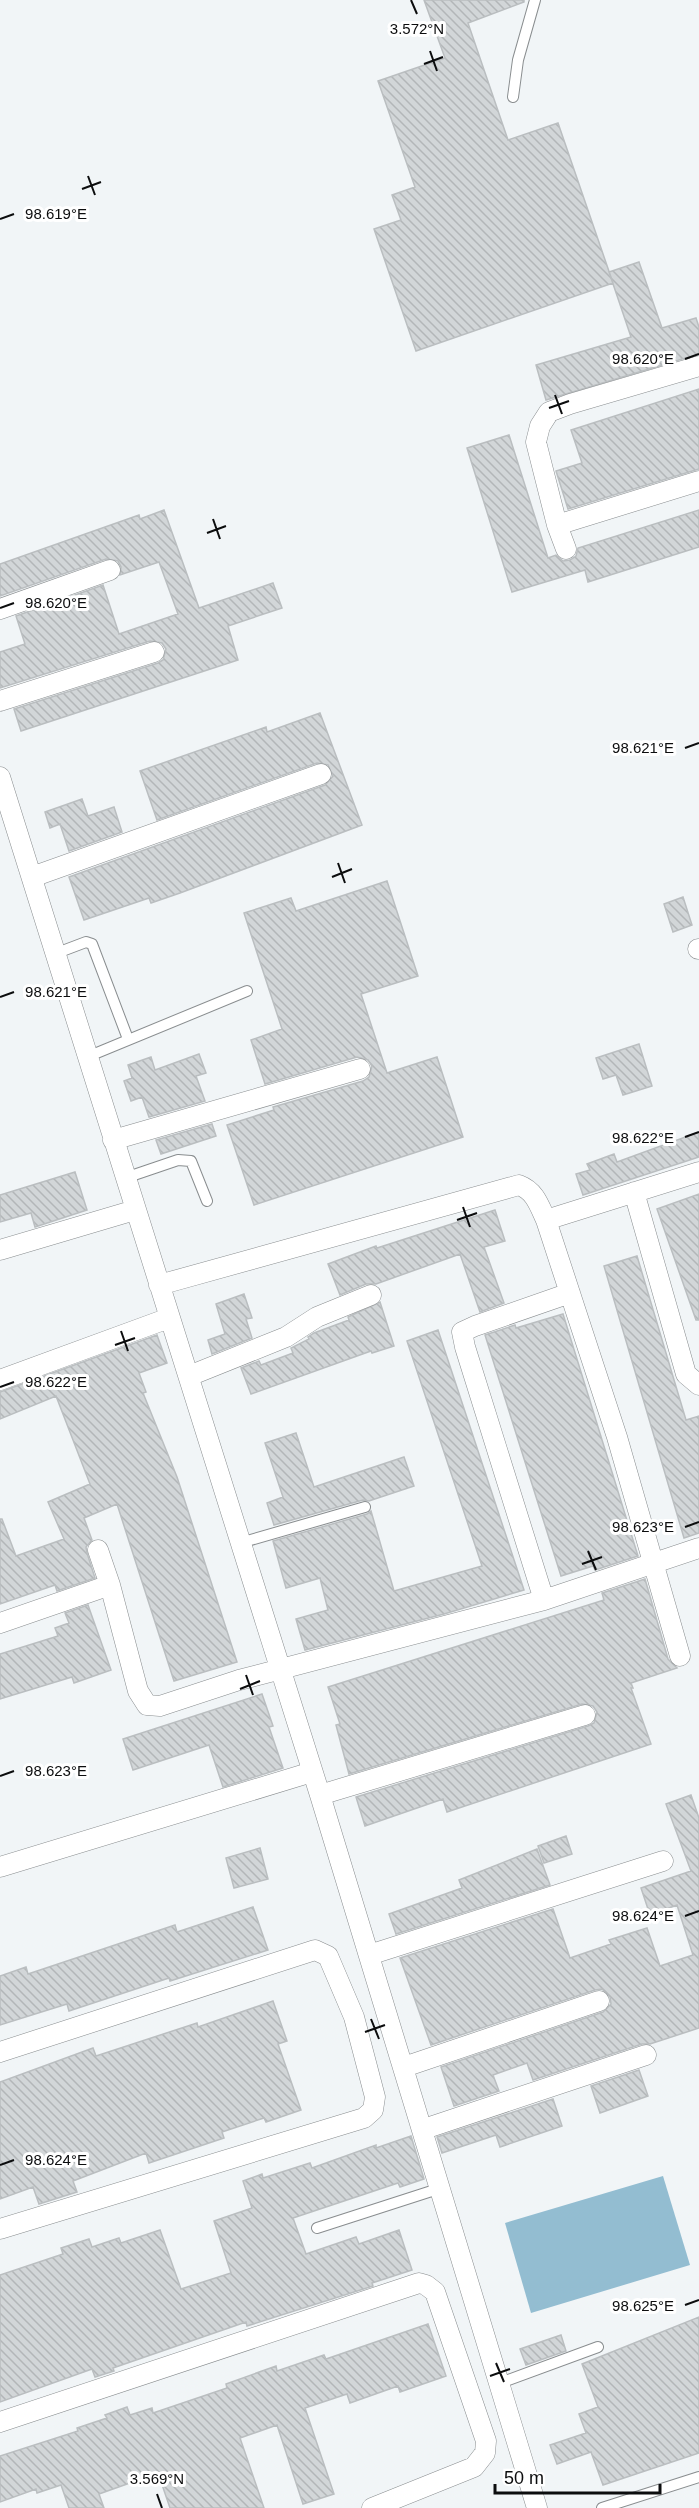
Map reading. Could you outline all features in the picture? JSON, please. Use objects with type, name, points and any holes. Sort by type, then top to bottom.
[{"type":"street","points":[[566,549],[557,525],[536,442],[540,426],[549,412],[699,366]]},
{"type":"street","points":[[557,525],[699,481]]},
{"type":"street","points":[[0,609],[110,570]]},
{"type":"street","points":[[0,701],[153,652]]},
{"type":"street","points":[[32,877],[321,774]]},
{"type":"street","points":[[0,777],[424,2129],[537,2508]]},
{"type":"street","points":[[113,1140],[360,1069]]},
{"type":"street","points":[[546,1220],[699,1172]]},
{"type":"street","points":[[159,1285],[519,1185],[527,1188],[535,1196],[546,1220],[570,1293],[617,1437],[680,1656]]},
{"type":"street","points":[[634,1192],[686,1374],[699,1385]]},
{"type":"street","points":[[0,1250],[135,1210]]},
{"type":"street","points":[[544,1600],[462,1332],[570,1293]]},
{"type":"street","points":[[189,1376],[286,1337],[317,1317],[371,1295]]},
{"type":"street","points":[[0,1380],[169,1318]]},
{"type":"street","points":[[98,1550],[110,1585],[138,1691],[147,1705],[159,1706],[239,1680],[544,1600],[699,1548]]},
{"type":"street","points":[[0,1623],[110,1585]]},
{"type":"street","points":[[320,1795],[585,1715]]},
{"type":"street","points":[[0,1867],[312,1772]]},
{"type":"street","points":[[369,1955],[663,1861]]},
{"type":"street","points":[[0,2052],[315,1950],[328,1956],[354,2017],[375,2097],[373,2110],[364,2118],[0,2229]]},
{"type":"street","points":[[404,2067],[598,2001]]},
{"type":"street","points":[[424,2129],[646,2055]]},
{"type":"street","points":[[0,2422],[419,2283],[435,2292],[486,2441],[485,2453],[474,2467],[372,2508]]},
{"type":"lane","points":[[513,97],[518,60],[536,0]]},
{"type":"lane","points":[[57,953],[86,942],[92,944],[128,1039]]},
{"type":"lane","points":[[87,1057],[247,991]]},
{"type":"lane","points":[[124,1178],[186,1159],[191,1161],[207,1201]]},
{"type":"lane","points":[[240,1543],[365,1507]]},
{"type":"lane","points":[[317,2228],[441,2188]]},
{"type":"lane","points":[[500,2383],[598,2348]]},
{"type":"lane","points":[[602,2508],[699,2477]]},
{"type":"water","points":[[663,2176],[690,2265],[531,2313],[505,2223]]},
{"type":"building","points":[[424,0],[524,0],[524,2],[468,23],[508,140],[558,123],[613,283],[416,351],[374,229],[401,220],[392,195],[415,187],[378,81],[445,58]]},
{"type":"building","points":[[639,262],[662,328],[696,318],[699,327],[699,354],[546,400],[536,365],[631,337],[609,272]]},
{"type":"building","points":[[699,389],[699,469],[568,509],[556,471],[582,463],[571,430]]},
{"type":"building","points":[[509,435],[548,558],[556,555],[563,561],[570,560],[576,556],[578,548],[699,510],[699,547],[588,582],[585,570],[512,592],[467,448]]},
{"type":"building","points":[[164,510],[199,608],[273,583],[282,608],[228,626],[238,660],[21,731],[14,709],[158,663],[163,660],[166,649],[162,643],[150,641],[0,688],[0,652],[25,644],[16,616],[103,585],[119,634],[178,614],[159,562],[120,575],[121,567],[118,561],[106,559],[0,596],[0,564],[139,515],[140,519]]},
{"type":"building","points":[[320,713],[362,825],[151,903],[149,898],[84,920],[69,877],[325,785],[333,776],[328,765],[317,763],[157,820],[140,771],[266,727],[267,732]]},
{"type":"building","points":[[82,799],[88,816],[114,807],[122,832],[69,851],[60,824],[50,828],[45,812]]},
{"type":"building","points":[[387,881],[418,976],[361,994],[387,1073],[437,1057],[463,1137],[254,1205],[227,1125],[274,1110],[273,1107],[363,1081],[369,1077],[372,1066],[368,1060],[357,1057],[265,1084],[251,1040],[282,1029],[244,913],[291,898],[296,911]]},
{"type":"building","points":[[683,897],[692,925],[673,932],[664,904]]},
{"type":"building","points":[[639,1044],[652,1086],[623,1095],[616,1075],[603,1079],[596,1058]]},
{"type":"building","points":[[199,1054],[206,1073],[196,1076],[205,1101],[149,1117],[142,1097],[131,1101],[124,1081],[132,1078],[128,1065],[151,1057],[155,1070]]},
{"type":"building","points":[[212,1124],[216,1136],[161,1154],[156,1140]]},
{"type":"building","points":[[699,1132],[699,1157],[583,1195],[576,1174],[590,1170],[587,1164],[614,1154],[617,1162]]},
{"type":"building","points":[[75,1172],[87,1210],[35,1227],[31,1213],[0,1222],[0,1195]]},
{"type":"building","points":[[699,1194],[699,1320],[696,1320],[657,1209]]},
{"type":"building","points":[[495,1210],[505,1241],[484,1247],[504,1303],[480,1312],[460,1254],[376,1284],[366,1284],[340,1295],[328,1264],[376,1246],[377,1248]]},
{"type":"building","points":[[637,1256],[686,1420],[699,1416],[699,1533],[684,1538],[604,1266]]},
{"type":"building","points":[[244,1294],[252,1318],[246,1319],[252,1338],[212,1354],[208,1340],[225,1334],[216,1304]]},
{"type":"building","points":[[380,1302],[394,1346],[372,1353],[371,1351],[251,1394],[241,1368],[259,1361],[261,1365],[293,1353],[291,1348],[309,1339],[308,1337],[314,1333],[349,1320],[348,1317]]},
{"type":"building","points":[[563,1314],[638,1556],[595,1570],[593,1566],[561,1576],[485,1335],[515,1325],[516,1328]]},
{"type":"building","points":[[438,1330],[524,1590],[444,1614],[305,1650],[296,1619],[328,1610],[320,1578],[286,1588],[273,1541],[371,1511],[394,1591],[482,1566],[407,1341]]},
{"type":"building","points":[[157,1335],[167,1363],[139,1373],[146,1392],[143,1393],[177,1477],[237,1662],[174,1681],[117,1504],[84,1518],[92,1540],[86,1547],[95,1578],[57,1591],[55,1585],[0,1604],[0,1519],[2,1519],[16,1556],[64,1539],[48,1502],[90,1484],[56,1396],[0,1419],[0,1392]]},
{"type":"building","points":[[296,1433],[314,1487],[404,1457],[414,1486],[369,1501],[363,1500],[274,1525],[267,1503],[283,1497],[265,1443]]},
{"type":"building","points":[[645,1579],[668,1659],[677,1668],[631,1683],[651,1744],[447,1812],[443,1799],[365,1826],[356,1797],[588,1726],[594,1723],[597,1712],[593,1706],[582,1704],[349,1774],[336,1725],[340,1724],[328,1687],[604,1600],[602,1593]]},
{"type":"building","points":[[88,1605],[111,1670],[74,1683],[72,1677],[0,1699],[0,1654],[58,1636],[55,1628],[69,1623],[65,1613]]},
{"type":"building","points":[[262,1694],[273,1726],[269,1727],[283,1768],[223,1787],[209,1745],[133,1770],[123,1739]]},
{"type":"building","points":[[691,1795],[699,1818],[699,2028],[533,2080],[527,2063],[493,2075],[499,2091],[454,2106],[441,2067],[603,2012],[611,2004],[610,1997],[602,1989],[595,1990],[431,2045],[400,1958],[553,1909],[570,1958],[611,1944],[609,1940],[647,1928],[660,1966],[693,1955],[677,1905],[650,1915],[641,1888],[691,1871],[666,1804]]},
{"type":"building","points":[[566,1836],[572,1854],[544,1863],[538,1846]]},
{"type":"building","points":[[260,1848],[268,1879],[234,1888],[226,1858]]},
{"type":"building","points":[[537,1849],[550,1885],[396,1934],[389,1914],[462,1888],[459,1880]]},
{"type":"building","points":[[253,1907],[268,1950],[170,1981],[169,1978],[69,2011],[67,2004],[0,2025],[0,1976],[26,1967],[28,1974],[175,1925],[177,1932]]},
{"type":"building","points":[[273,2001],[287,2041],[278,2044],[301,2110],[266,2122],[264,2118],[222,2132],[224,2138],[149,2163],[146,2153],[73,2181],[77,2192],[39,2204],[33,2187],[0,2199],[0,2082],[93,2048],[96,2056],[197,2023],[198,2027]]},
{"type":"building","points":[[639,2070],[648,2096],[600,2113],[591,2086]]},
{"type":"building","points":[[553,2099],[562,2126],[500,2147],[496,2135],[442,2153],[437,2137]]},
{"type":"building","points":[[411,2136],[424,2179],[400,2187],[398,2183],[293,2218],[306,2254],[356,2237],[359,2244],[399,2230],[412,2270],[372,2283],[373,2286],[247,2326],[246,2322],[113,2368],[114,2371],[95,2377],[92,2369],[0,2402],[0,2275],[63,2254],[61,2248],[89,2239],[92,2247],[119,2238],[121,2243],[160,2230],[181,2289],[231,2273],[214,2221],[252,2208],[243,2181],[262,2174],[263,2178],[310,2163],[312,2168],[376,2145],[376,2148]]},
{"type":"building","points":[[699,2317],[699,2453],[603,2485],[591,2452],[557,2464],[550,2445],[586,2433],[579,2414],[598,2407],[582,2364]]},
{"type":"building","points":[[428,2324],[446,2376],[400,2392],[398,2386],[350,2403],[347,2394],[305,2408],[334,2494],[303,2504],[277,2425],[240,2438],[264,2508],[170,2508],[158,2473],[99,2494],[104,2508],[69,2508],[61,2485],[37,2493],[36,2489],[0,2502],[0,2456],[78,2431],[77,2428],[107,2418],[105,2415],[127,2407],[130,2415],[152,2408],[153,2413],[227,2388],[226,2384],[276,2366],[277,2371],[324,2355],[326,2359]]},
{"type":"building","points":[[561,2335],[566,2351],[526,2365],[520,2349]]}]
